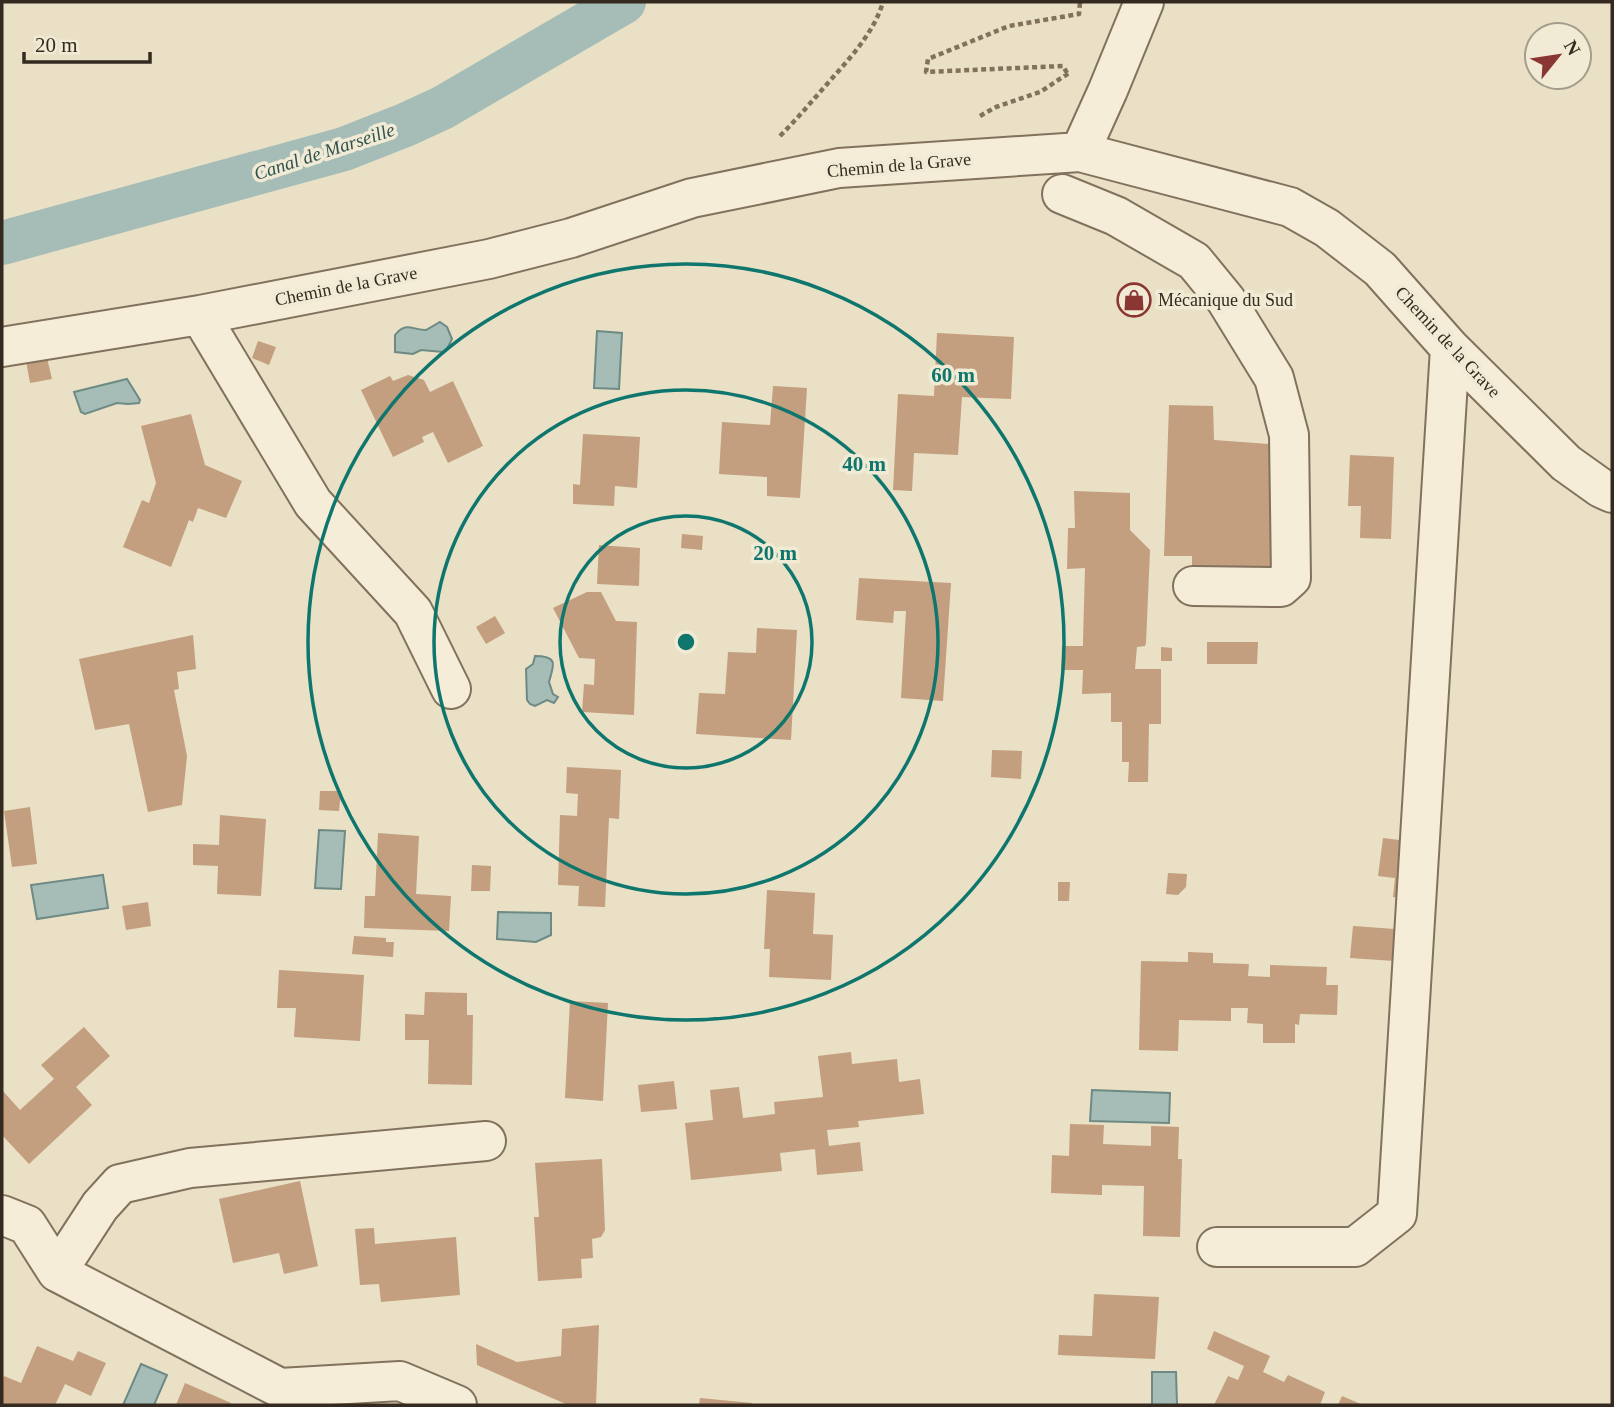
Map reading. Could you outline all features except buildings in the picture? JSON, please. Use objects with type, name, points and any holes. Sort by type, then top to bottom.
[{"type":"street","points":[[1080,152],[1144,2]]},
{"type":"street","name":"Chemin de la Grave","points":[[2,347],[201,315],[489,259],[571,238],[692,198],[839,168],[1080,152],[1290,207],[1327,228],[1380,269],[1450,348],[1566,463],[1612,493]]},
{"type":"street","points":[[1062,194],[1116,216],[1194,261],[1226,300],[1274,378],[1289,435],[1291,578],[1281,587],[1193,586]]},
{"type":"street","points":[[201,315],[313,503],[413,612],[451,689]]},
{"type":"street","points":[[1217,1247],[1355,1247],[1397,1214],[1450,348]]},
{"type":"street","points":[[57,1272],[100,1206],[120,1184],[190,1168],[486,1141]]},
{"type":"street","points":[[2,1215],[27,1225],[57,1272],[280,1388],[400,1381],[457,1405]]},
{"type":"path","points":[[777,140],[853,53],[879,15],[883,2]]},
{"type":"path","points":[[1068,73],[1063,66],[926,72],[928,59],[1009,26],[1079,15],[1080,2]]},
{"type":"path","points":[[972,120],[996,107],[1040,92],[1068,73],[1077,72]]},
{"type":"water","points":[[440,322],[447,327],[452,339],[443,352],[395,352],[395,335],[403,328],[426,330]]},
{"type":"water","points":[[597,331],[622,333],[619,389],[594,388]]},
{"type":"water","points":[[127,379],[140,400],[139,403],[117,403],[85,414],[81,412],[74,392]]},
{"type":"water","points":[[535,656],[543,656],[553,663],[549,682],[553,694],[558,697],[554,703],[547,700],[535,706],[527,700],[526,669],[533,664]]},
{"type":"water","points":[[319,830],[345,831],[341,889],[315,888]]},
{"type":"water","points":[[103,875],[108,908],[37,919],[31,885]]},
{"type":"water","points":[[498,912],[551,913],[551,935],[536,942],[497,939]]},
{"type":"water","points":[[1092,1090],[1170,1093],[1169,1123],[1090,1121]]},
{"type":"water","points":[[141,1364],[167,1375],[154,1405],[123,1405]]},
{"type":"water","points":[[1152,1372],[1176,1372],[1177,1405],[1152,1405]]},
{"type":"waterway","name":"Canal de Marseille","points":[[2,243],[344,149],[442,108],[624,2]]},
{"type":"place","name":"Mécanique du Sud","points":[[1134,300]]}]
